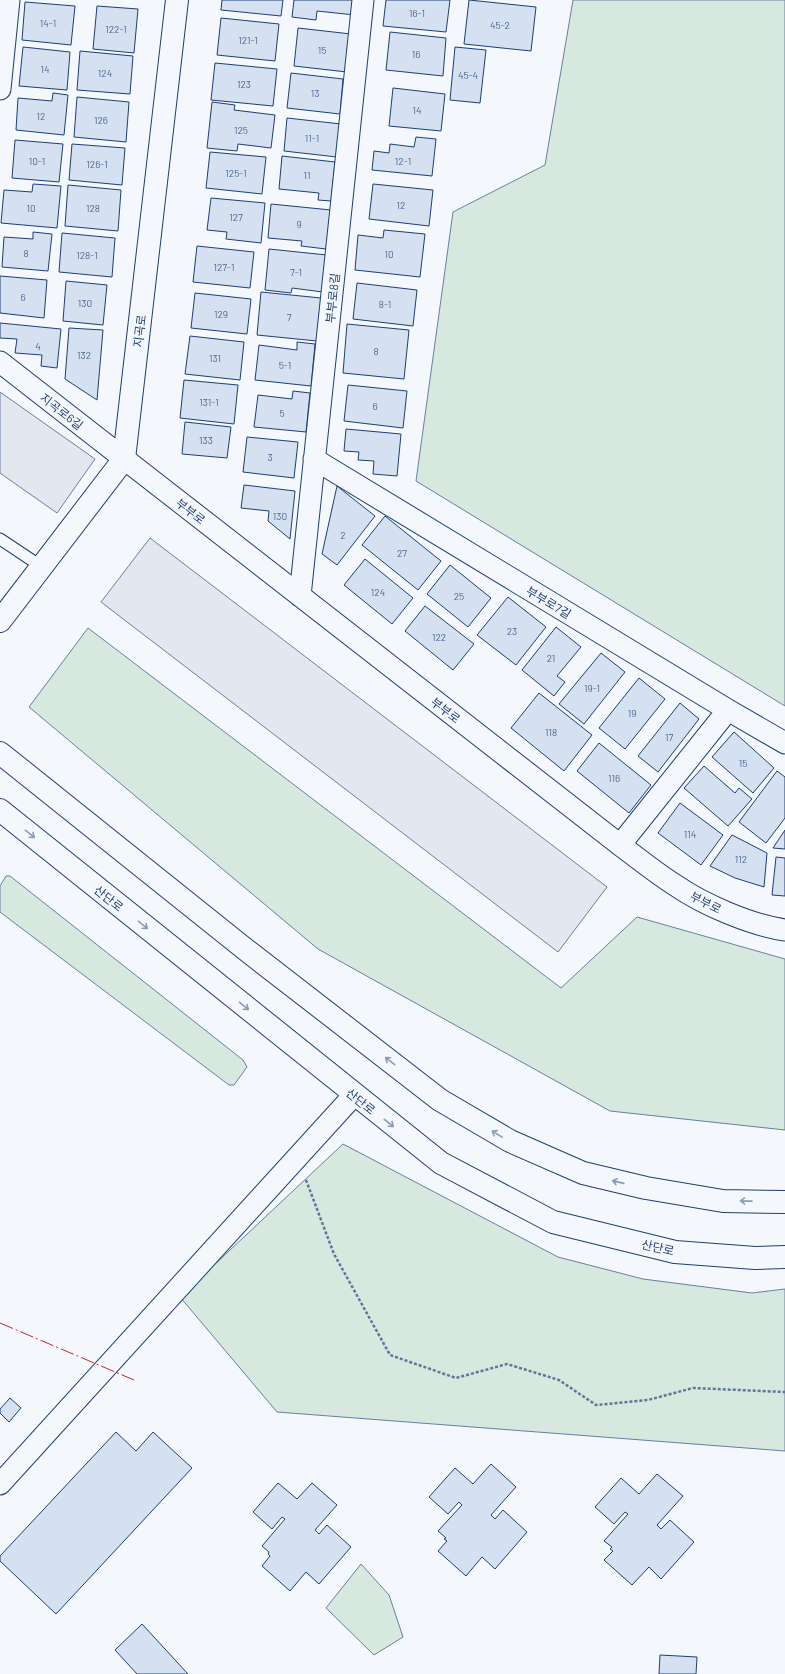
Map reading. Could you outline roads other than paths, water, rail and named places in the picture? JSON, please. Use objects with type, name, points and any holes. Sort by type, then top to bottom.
[{"type":"main road","name":"지곡로","points":[[124,459],[177,0]]},
{"type":"main road","points":[[0,621],[124,459]]},
{"type":"main road","points":[[0,753],[246,949],[440,1100],[510,1141],[584,1173],[646,1188],[723,1201],[785,1202]]},
{"type":"main road","name":"산단로","points":[[0,810],[440,1163],[553,1222],[675,1252],[755,1258],[785,1257]]},
{"type":"street","points":[[0,89],[10,0]]},
{"type":"street","name":"부부로8길","points":[[300,596],[364,0]]},
{"type":"street","name":"지곡로6길","points":[[0,362],[124,459]]},
{"type":"street","name":"부부로","points":[[124,459],[620,845],[676,886],[721,910],[774,928],[785,930]]},
{"type":"street","name":"부부로7길","points":[[314,459],[785,743]]},
{"type":"street","points":[[620,845],[728,710]]},
{"type":"street","points":[[0,1484],[354,1095]]},
{"type":"lane","points":[[0,539],[42,567]]}]
